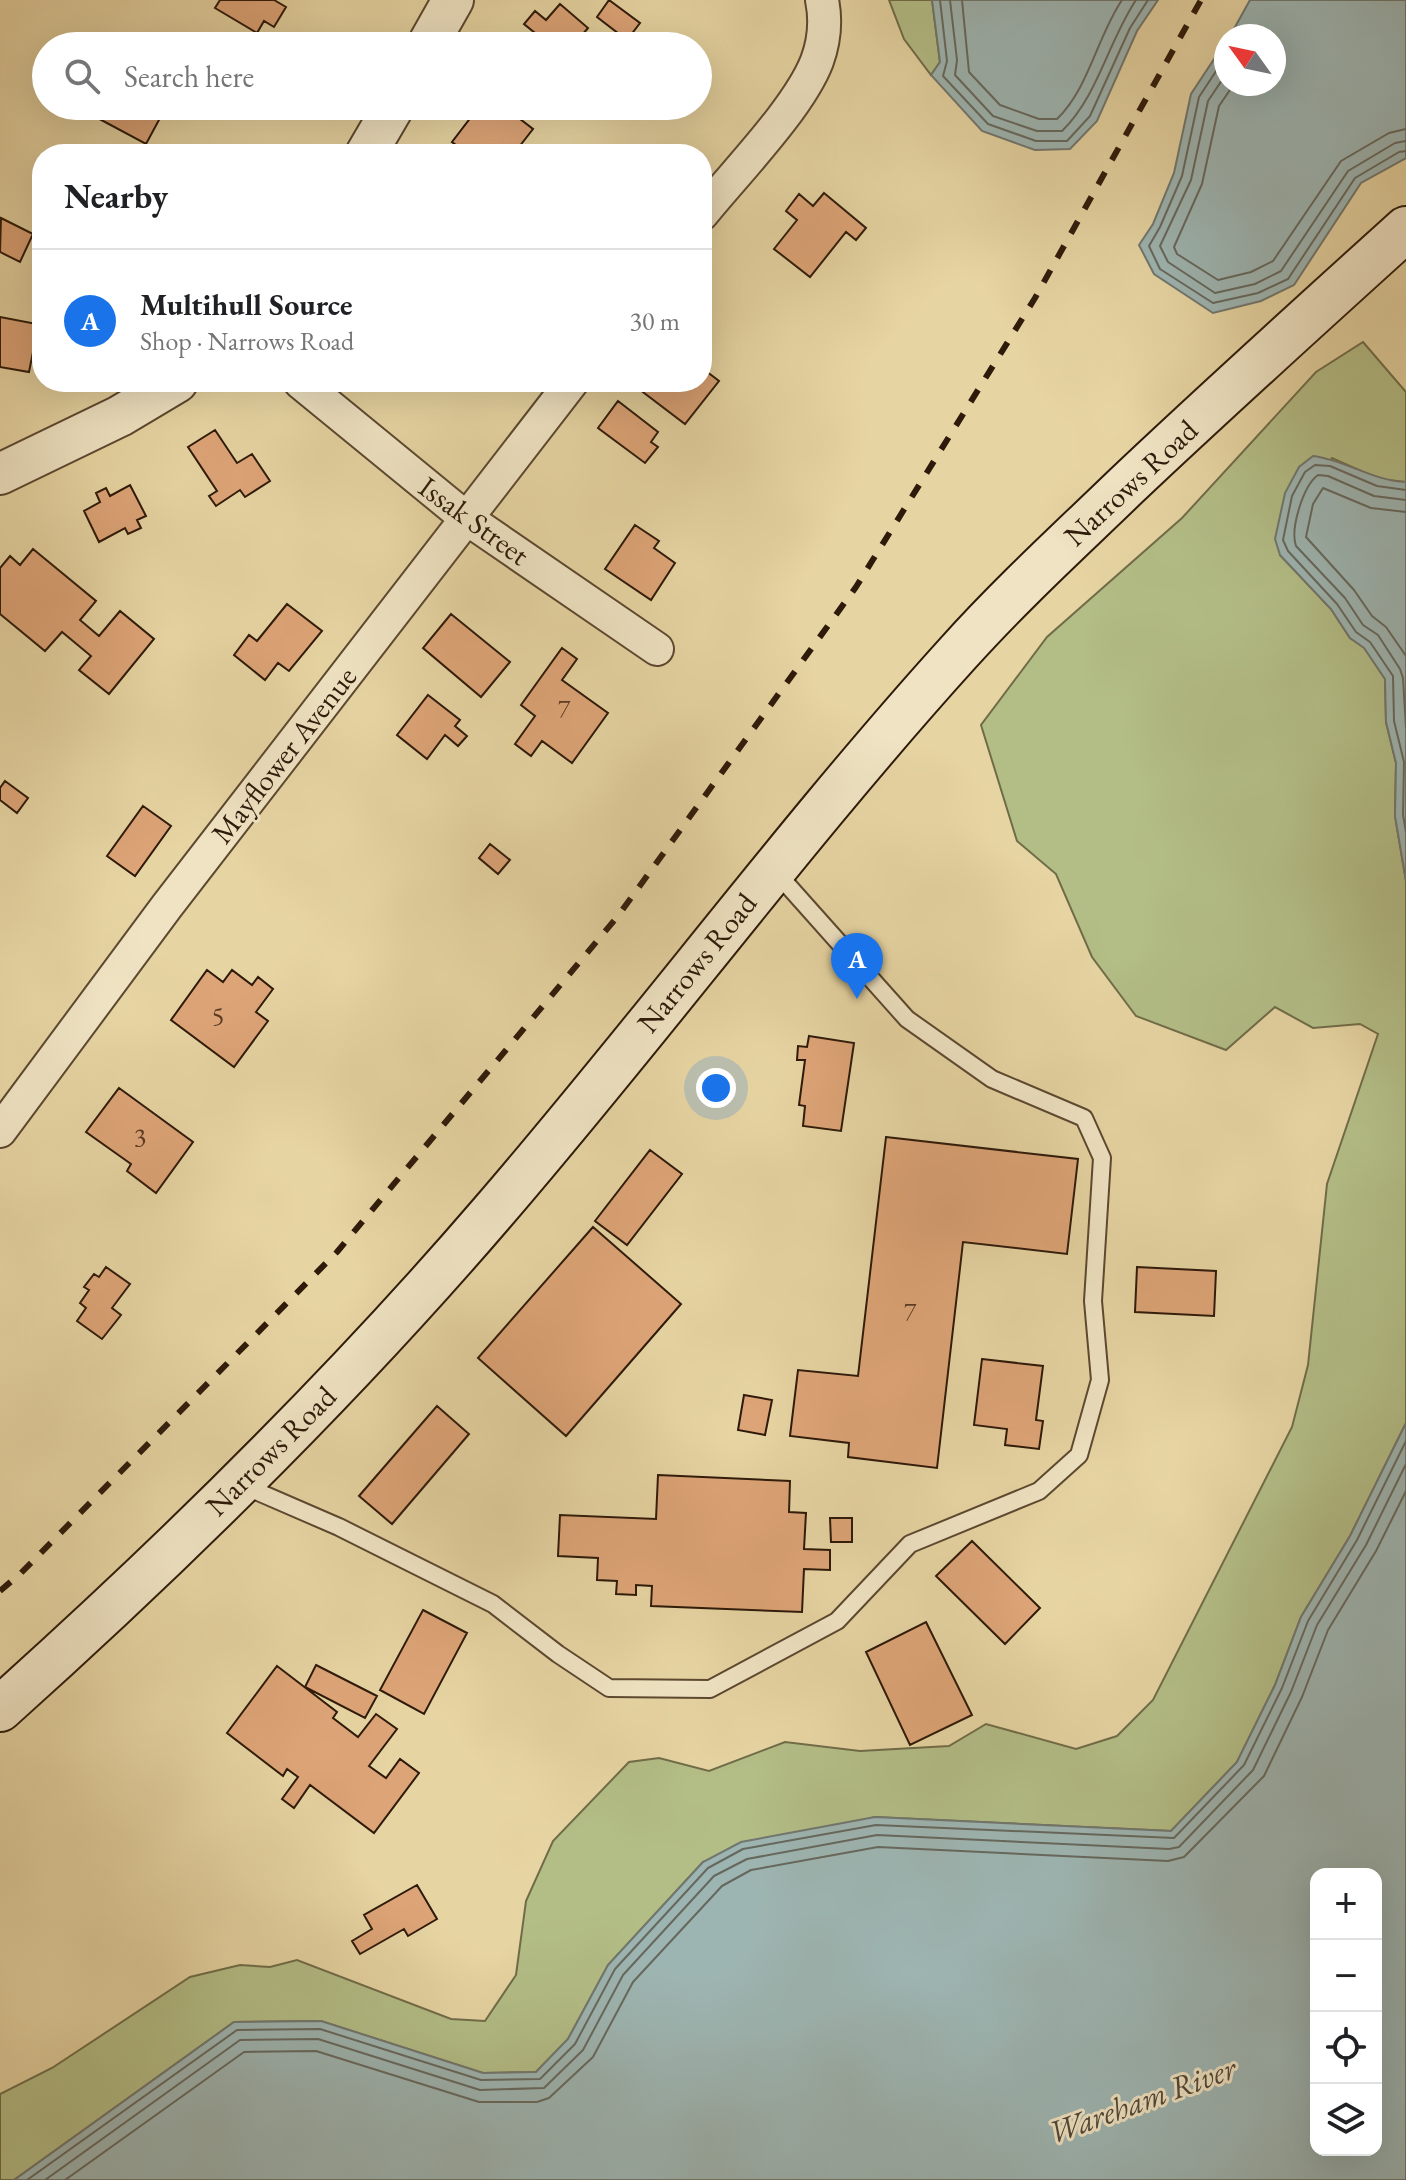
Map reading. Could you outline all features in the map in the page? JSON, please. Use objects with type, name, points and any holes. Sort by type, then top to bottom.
[{"type":"main road","name":"Narrows Road","points":[[0,1709],[134,1587],[357,1364],[492,1213],[894,724],[1013,596],[1187,429],[1406,229]]},
{"type":"street","points":[[435,32],[453,0]]},
{"type":"street","points":[[712,202],[783,116],[808,80],[818,60],[823,39],[822,0]]},
{"type":"street","points":[[372,144],[386,120]]},
{"type":"street","points":[[0,474],[120,416],[160,392]]},
{"type":"street","name":"Issak Street","points":[[312,392],[466,518],[657,649]]},
{"type":"street","name":"Mayflower Avenue","points":[[0,1131],[167,906],[564,392]]},
{"type":"lane","points":[[240,1484],[339,1527],[493,1604],[609,1688],[710,1689],[837,1621],[910,1544],[1039,1491],[1079,1455],[1100,1380],[1093,1301],[1102,1158],[1084,1118],[992,1079],[907,1019],[773,869]]},
{"type":"green space","points":[[889,0],[932,0],[940,62],[931,75],[904,39]]},
{"type":"green space","points":[[1363,342],[1406,392],[1406,482],[1379,479],[1332,458],[1280,555],[1331,609],[1350,638],[1364,647],[1385,679],[1386,722],[1396,763],[1395,816],[1406,881],[1406,1423],[1350,1536],[1301,1617],[1275,1685],[1237,1762],[1171,1831],[875,1817],[703,1862],[608,1965],[568,2039],[536,2072],[483,2073],[321,2021],[234,2022],[14,2180],[0,2180],[0,2094],[52,2068],[190,1977],[240,1965],[270,1967],[297,1960],[451,2019],[485,2021],[516,1975],[526,1901],[553,1841],[629,1762],[659,1758],[709,1771],[785,1742],[860,1751],[949,1746],[986,1724],[1076,1749],[1117,1736],[1153,1700],[1292,1427],[1308,1365],[1327,1184],[1378,1034],[1360,1024],[1313,1028],[1275,1007],[1226,1050],[1136,1016],[1092,957],[1056,874],[1017,841],[981,725],[1047,637],[1182,518],[1316,372]]},
{"type":"water","points":[[932,0],[1158,0],[1137,31],[1097,121],[1070,149],[1035,150],[982,131],[931,75],[940,62]]},
{"type":"water","points":[[1250,0],[1406,0],[1406,158],[1361,183],[1294,285],[1261,301],[1213,313],[1154,274],[1139,245],[1153,224],[1174,173],[1191,94],[1214,59],[1214,96],[1286,96],[1286,24],[1237,24]]},
{"type":"water","points":[[1313,456],[1382,478],[1406,482],[1406,881],[1395,816],[1396,763],[1386,722],[1385,679],[1364,648],[1350,638],[1331,609],[1280,555],[1275,539],[1285,493],[1299,467]]},
{"type":"water","name":"Wareham River","points":[[1406,1423],[1406,2180],[14,2180],[234,2022],[321,2021],[483,2073],[536,2072],[568,2039],[608,1965],[703,1862],[741,1842],[875,1817],[1171,1831],[1237,1762],[1275,1685],[1301,1617],[1350,1536]]},
{"type":"building","points":[[220,0],[274,0],[286,7],[274,27],[264,21],[258,32],[215,8]]},
{"type":"building","points":[[609,0],[640,23],[633,32],[617,32],[597,17]]},
{"type":"building","points":[[560,4],[588,28],[585,32],[534,32],[524,24],[535,11],[546,20]]},
{"type":"building","points":[[101,120],[159,120],[146,144]]},
{"type":"building","points":[[469,120],[521,120],[533,129],[521,144],[452,142]]},
{"type":"building","points":[[824,193],[866,228],[856,240],[846,232],[810,277],[774,249],[797,220],[786,211],[799,194],[813,206]]},
{"type":"building","points":[[1,218],[32,234],[20,262],[0,252]]},
{"type":"building","points":[[0,317],[32,323],[29,372],[0,367]]},
{"type":"building","points":[[712,376],[719,381],[712,390]]},
{"type":"building","points":[[643,392],[710,392],[685,424]]},
{"type":"building","points":[[618,401],[658,432],[651,442],[658,447],[645,463],[598,428]]},
{"type":"building","points":[[215,430],[237,463],[252,454],[270,481],[245,497],[240,490],[216,506],[209,496],[217,491],[188,447]]},
{"type":"building","points":[[130,485],[146,516],[137,520],[141,528],[128,534],[125,528],[99,542],[84,511],[100,502],[96,493],[106,488],[110,496]]},
{"type":"building","points":[[635,525],[659,541],[654,548],[675,563],[651,600],[605,569]]},
{"type":"building","points":[[33,549],[96,601],[80,620],[99,636],[120,611],[154,639],[109,694],[79,670],[91,656],[62,632],[45,651],[0,614],[0,568],[10,556],[20,565]]},
{"type":"building","points":[[287,604],[322,631],[289,671],[278,663],[265,680],[234,655],[249,635],[257,641]]},
{"type":"building","points":[[451,614],[510,662],[481,697],[423,648]]},
{"type":"building","points":[[562,648],[577,659],[562,680],[608,713],[572,763],[542,741],[531,756],[515,744],[535,716],[521,705]]},
{"type":"building","points":[[428,695],[460,720],[455,726],[467,736],[458,746],[445,735],[427,759],[397,735]]},
{"type":"building","points":[[5,781],[28,798],[17,813],[0,800],[0,788]]},
{"type":"building","points":[[143,806],[171,826],[135,876],[107,856]]},
{"type":"building","points":[[490,844],[510,860],[498,874],[479,858]]},
{"type":"building","points":[[207,970],[223,982],[232,970],[252,985],[258,977],[273,989],[256,1012],[268,1021],[234,1067],[171,1020]]},
{"type":"building","points":[[809,1036],[854,1043],[841,1131],[803,1126],[805,1106],[799,1105],[805,1060],[797,1060],[798,1046],[807,1047]]},
{"type":"building","points":[[119,1088],[193,1142],[156,1193],[127,1171],[131,1164],[86,1132]]},
{"type":"building","points":[[886,1137],[1078,1159],[1067,1254],[963,1242],[937,1468],[848,1457],[849,1443],[790,1436],[798,1370],[858,1376]]},
{"type":"building","points":[[650,1150],[682,1174],[627,1245],[595,1221]]},
{"type":"building","points":[[593,1227],[681,1304],[566,1436],[478,1358]]},
{"type":"building","points":[[106,1267],[130,1284],[112,1308],[121,1315],[102,1339],[77,1321],[86,1308],[80,1303],[89,1290],[84,1287],[94,1274],[99,1277]]},
{"type":"building","points":[[1137,1267],[1216,1271],[1214,1316],[1135,1312]]},
{"type":"building","points":[[982,1359],[1043,1366],[1036,1420],[1043,1421],[1039,1449],[1005,1445],[1007,1429],[974,1425]]},
{"type":"building","points":[[744,1395],[772,1400],[765,1435],[738,1430]]},
{"type":"building","points":[[437,1406],[469,1434],[392,1524],[359,1496]]},
{"type":"building","points":[[658,1475],[790,1481],[789,1512],[806,1513],[804,1549],[830,1550],[830,1570],[804,1569],[802,1612],[651,1606],[652,1586],[636,1585],[636,1595],[616,1594],[617,1581],[597,1580],[598,1558],[558,1556],[560,1515],[656,1519]]},
{"type":"building","points":[[830,1518],[852,1518],[852,1542],[831,1542]]},
{"type":"building","points":[[972,1541],[1040,1608],[1005,1644],[936,1576]]},
{"type":"building","points":[[423,1610],[467,1633],[424,1714],[380,1690]]},
{"type":"building","points":[[926,1622],[972,1715],[910,1745],[866,1652]]},
{"type":"building","points":[[316,1665],[377,1696],[365,1718],[305,1687]]},
{"type":"building","points":[[277,1666],[337,1712],[333,1718],[358,1737],[376,1714],[397,1729],[369,1766],[386,1778],[400,1759],[419,1773],[374,1833],[310,1785],[294,1808],[282,1799],[298,1777],[287,1769],[283,1776],[227,1733]]},
{"type":"building","points":[[417,1885],[437,1919],[408,1936],[404,1929],[360,1954],[352,1941],[372,1929],[364,1915]]},
{"type":"railway","points":[[0,1591],[337,1252],[618,916],[856,587],[1035,298],[1201,0]]},
{"type":"place","name":"Multihull Source","points":[[857,999]]}]
